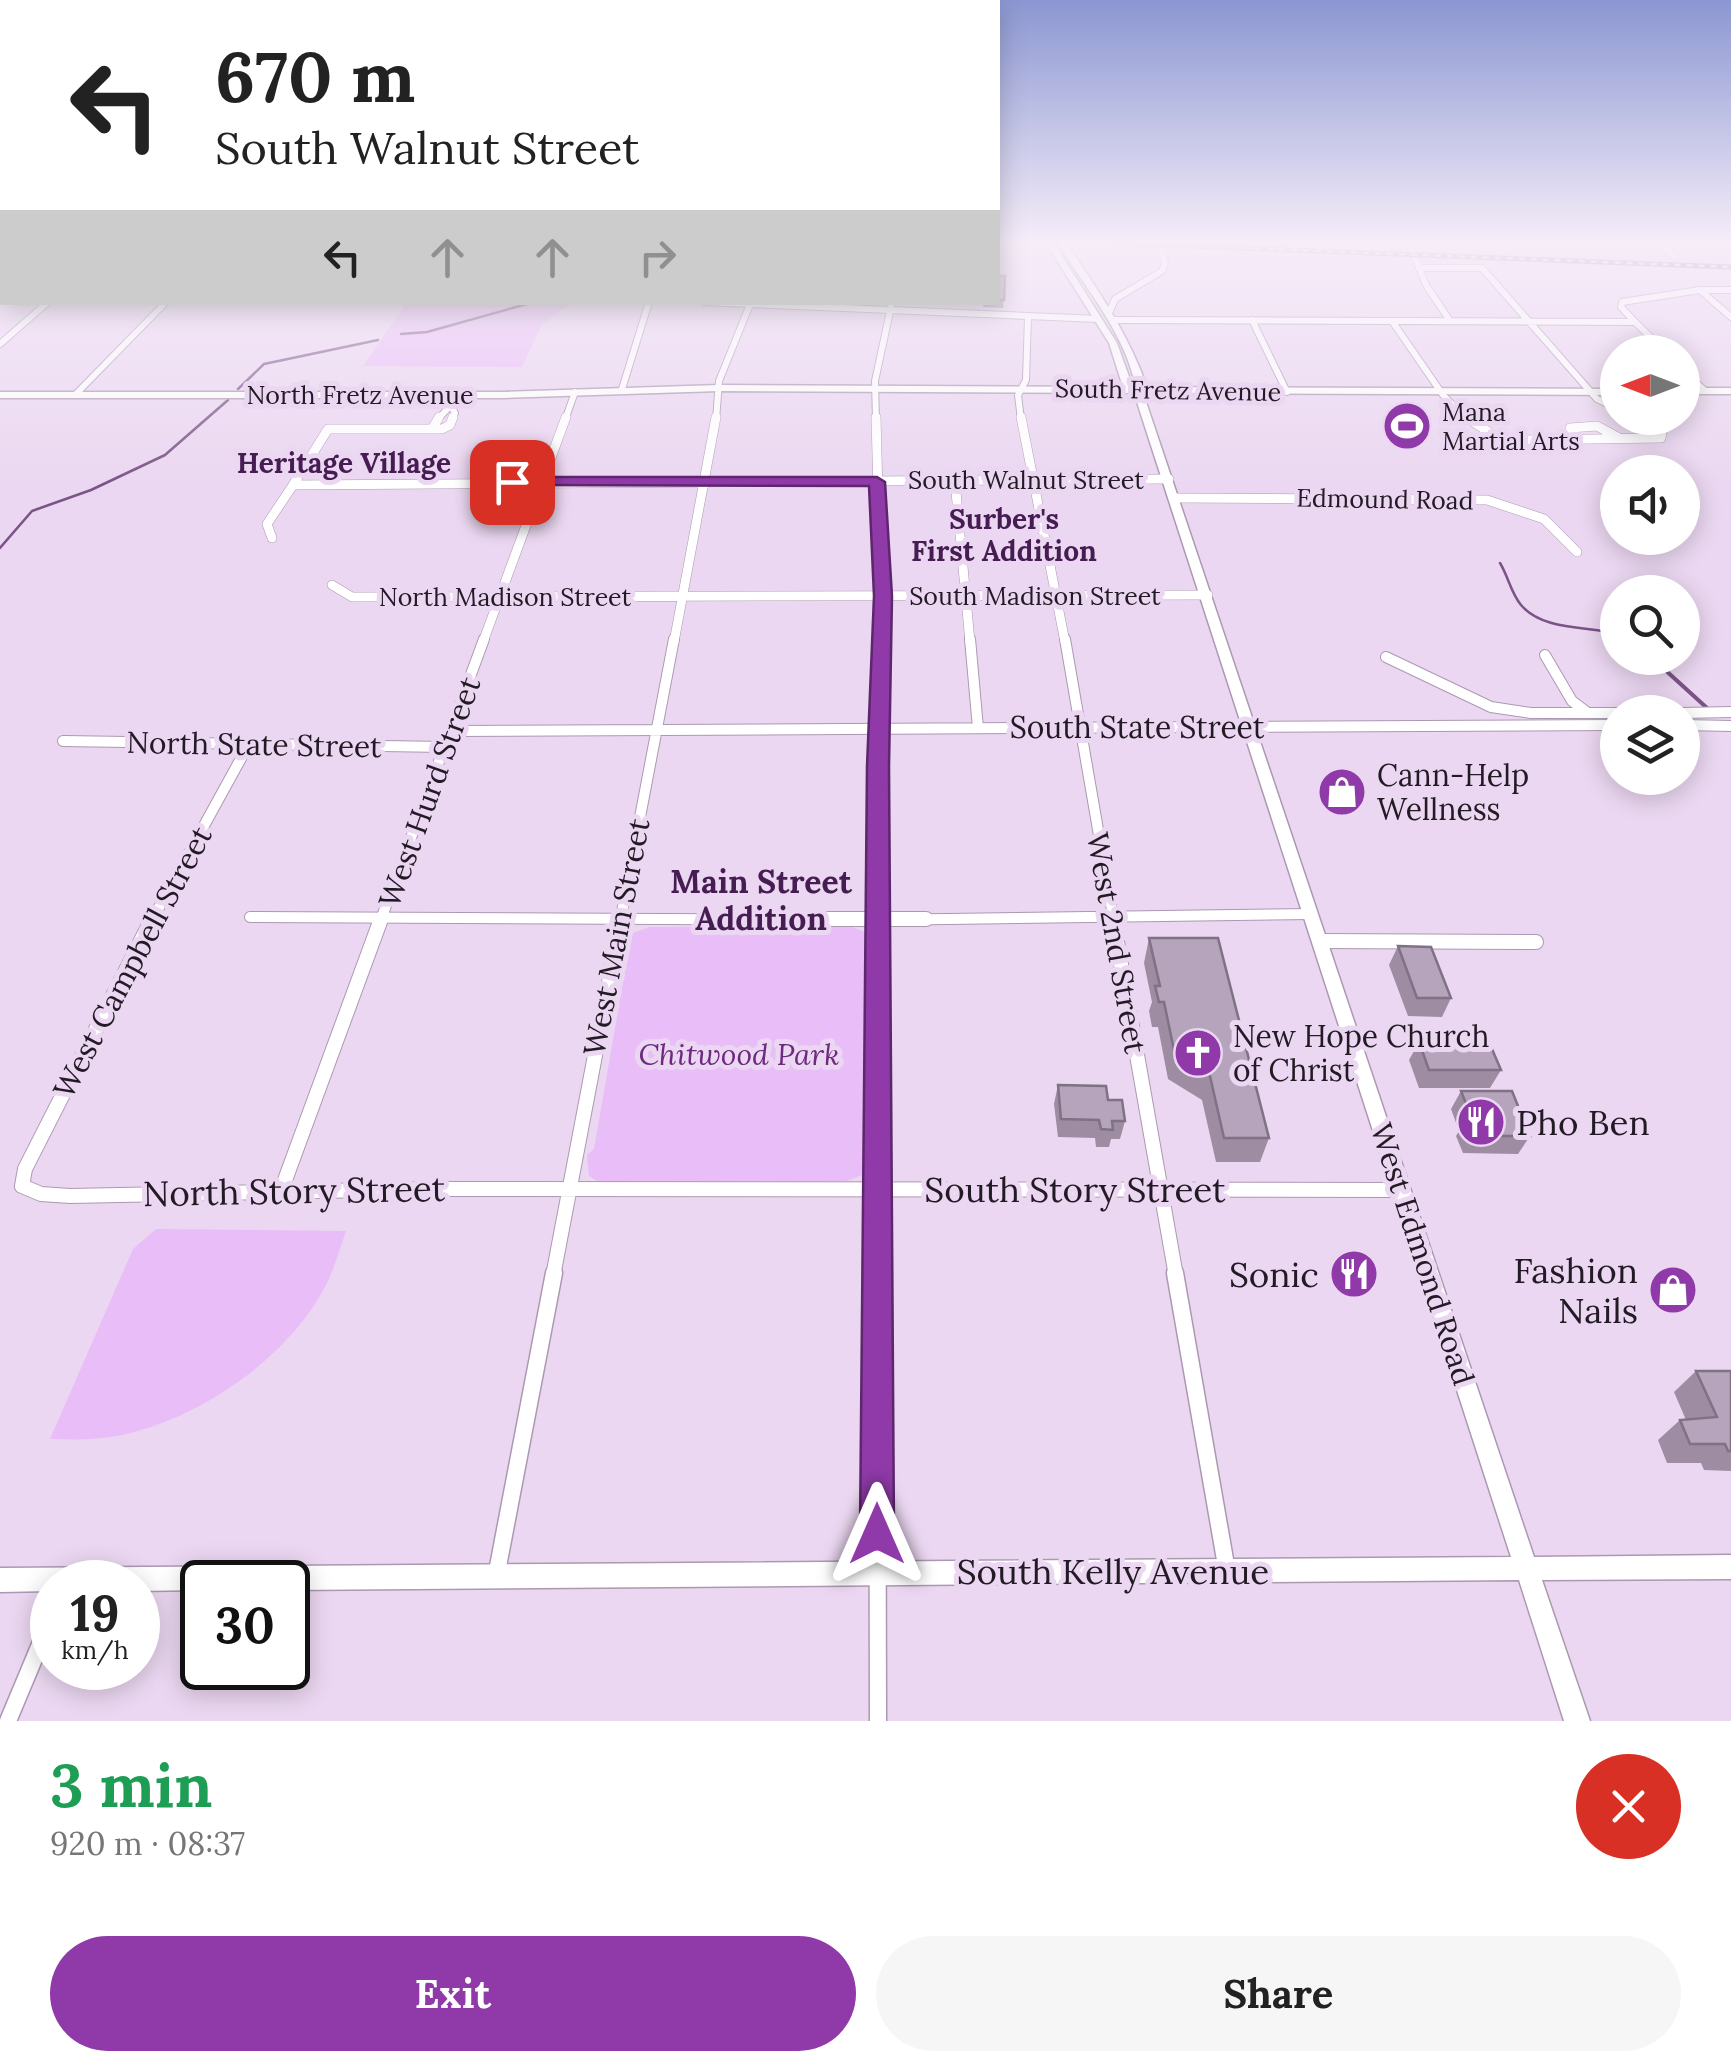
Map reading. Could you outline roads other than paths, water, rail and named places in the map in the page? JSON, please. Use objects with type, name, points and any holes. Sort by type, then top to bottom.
[{"type":"main road","name":"West Edmond Road","points":[[1101,323],[1113,343],[1127,384],[1137,388],[1176,498],[1577,1721]]},
{"type":"main road","name":"West Edmond Road","points":[[1115,323],[1135,364],[1141,384],[1137,388]]},
{"type":"main road","name":"North Fretz Avenue","points":[[0,395],[457,395],[719,388]]},
{"type":"main road","name":"South Fretz Avenue","points":[[719,388],[1600,392]]},
{"type":"main road","points":[[1700,391],[1731,391]]},
{"type":"main road","name":"South Kelly Avenue","points":[[160,1580],[1731,1567]]},
{"type":"main road","name":"South Kelly Avenue","points":[[0,1580],[30,1580]]},
{"type":"street","points":[[0,344],[24,323]]},
{"type":"street","points":[[75,395],[145,323]]},
{"type":"street","points":[[622,390],[642,323]]},
{"type":"street","name":"West Main Street","points":[[496,1577],[719,388],[744,323]]},
{"type":"street","points":[[878,1721],[877,920],[883,596],[875,388],[888,323]]},
{"type":"street","name":"West 2nd Street","points":[[1028,323],[1026,380],[1019,408],[1058,596],[1228,1571]]},
{"type":"street","points":[[1254,323],[1288,392]]},
{"type":"street","points":[[1394,323],[1467,423],[1487,433],[1521,440],[1569,437],[1643,442],[1662,435]]},
{"type":"street","points":[[1531,323],[1600,397]]},
{"type":"street","points":[[1700,386],[1705,391]]},
{"type":"street","name":"West Hurd Street","points":[[281,1192],[575,392]]},
{"type":"street","points":[[272,538],[267,524],[328,429],[450,426],[457,395]]},
{"type":"street","name":"South Walnut Street","points":[[292,486],[1169,479]]},
{"type":"street","points":[[955,482],[978,728]]},
{"type":"street","name":"Edmound Road","points":[[1176,498],[1466,498],[1504,502],[1544,519],[1577,552]]},
{"type":"street","name":"North Madison Street","points":[[332,584],[352,597],[682,598]]},
{"type":"street","name":"South Madison Street","points":[[682,598],[1208,595]]},
{"type":"street","points":[[1545,655],[1572,701],[1588,713]]},
{"type":"street","points":[[1386,657],[1491,708],[1531,713],[1600,713]]},
{"type":"street","points":[[1700,713],[1731,712]]},
{"type":"street","name":"South State Street","points":[[657,727],[1600,725]]},
{"type":"street","points":[[1700,726],[1731,726]]},
{"type":"street","points":[[452,731],[657,727]]},
{"type":"street","name":"North State Street","points":[[62,741],[446,746]]},
{"type":"street","name":"West Campbell Street","points":[[22,1186],[25,1169],[113,990],[250,742]]},
{"type":"street","points":[[250,917],[877,920],[1312,914]]},
{"type":"street","points":[[1320,940],[1536,942]]},
{"type":"street","name":"North Story Street","points":[[22,1186],[40,1194],[70,1196],[568,1191]]},
{"type":"street","name":"South Story Street","points":[[568,1191],[1402,1190]]},
{"type":"street","points":[[8,1721],[30,1668]]},
{"type":"waterway","points":[[401,334],[458,323]]},
{"type":"waterway","points":[[238,389],[264,364],[378,340]]},
{"type":"waterway","points":[[0,548],[32,511],[91,490],[165,455],[228,400]]},
{"type":"waterway","points":[[1500,563],[1518,600],[1530,613],[1553,623],[1600,631]]},
{"type":"waterway","points":[[1671,675],[1707,708]]},
{"type":"place","name":"Mana Martial Arts","points":[[1407,426]]},
{"type":"place","name":"Cann-Help Wellness","points":[[1342,792]]},
{"type":"place","name":"New Hope Church of Christ","points":[[1198,1053]]},
{"type":"place","name":"Pho Ben","points":[[1481,1122]]},
{"type":"place","name":"Sonic","points":[[1354,1274]]},
{"type":"place","name":"Fashion Nails","points":[[1673,1290]]},
{"type":"district","name":"Heritage Village","points":[[344,463]]},
{"type":"district","name":"Surber's First Addition","points":[[1004,535]]},
{"type":"district","name":"Main Street Addition","points":[[761,900]]},
{"type":"park label","name":"Chitwood Park","points":[[739,1054]]}]
